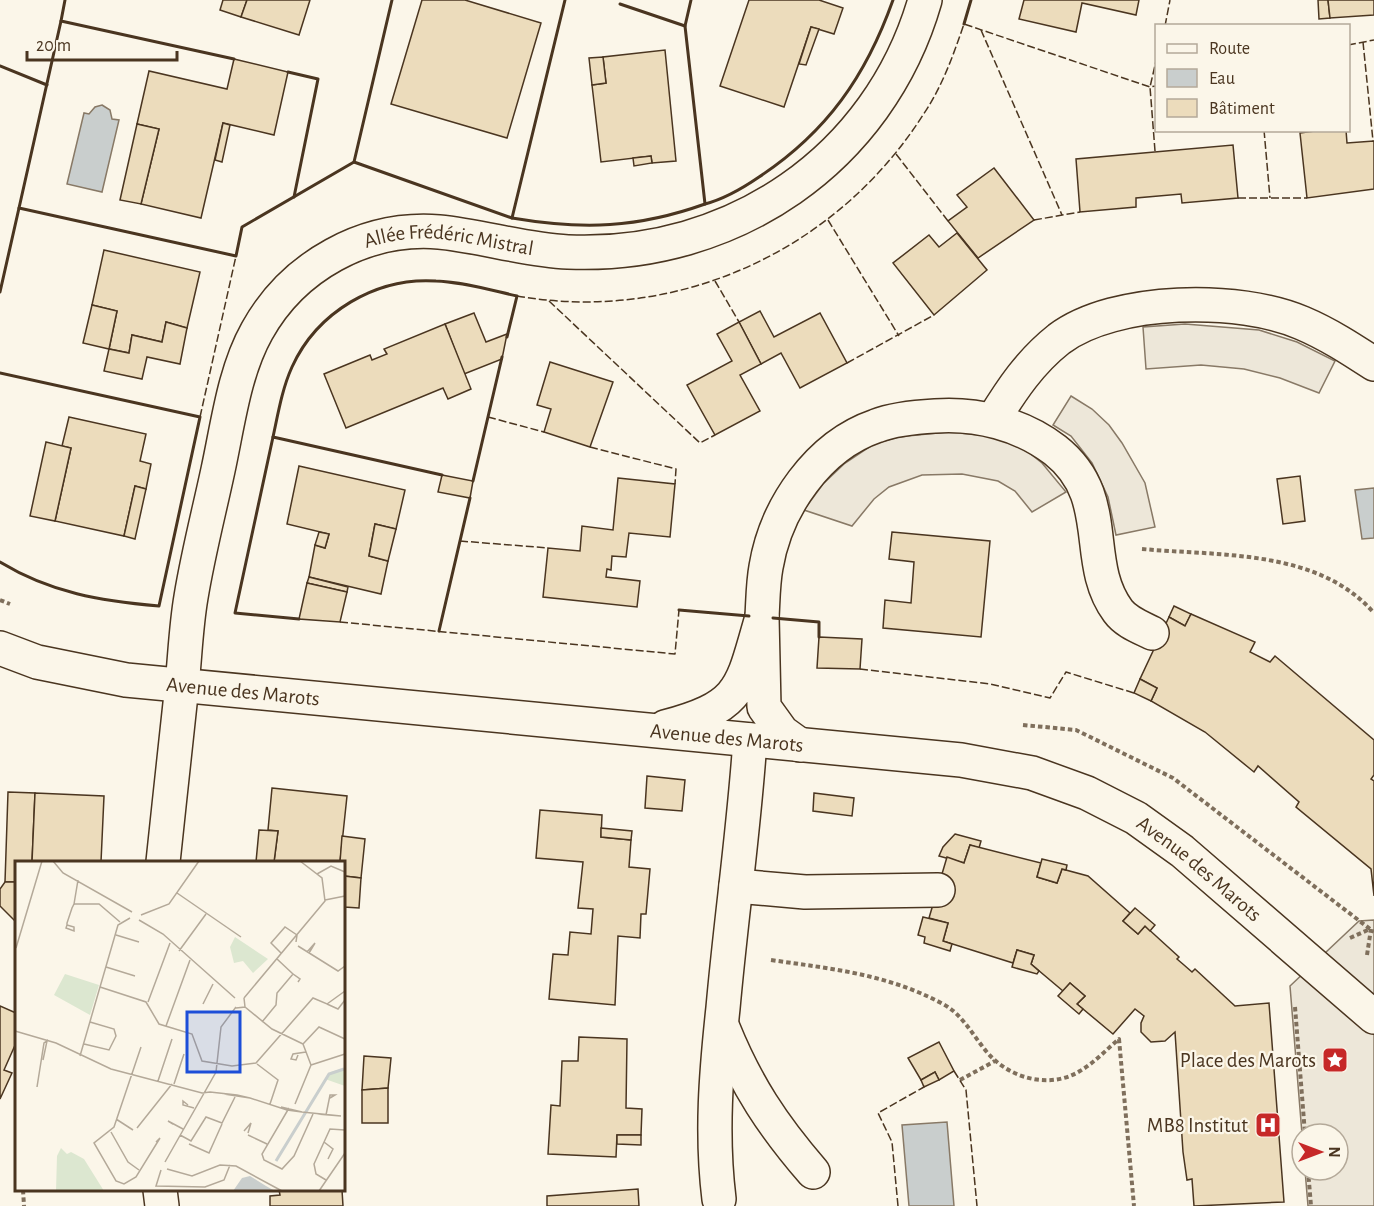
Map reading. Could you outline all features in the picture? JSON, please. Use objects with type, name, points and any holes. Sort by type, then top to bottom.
[{"type":"street","name":"Allée Frédéric Mistral","points":[[163,861],[190,599],[242,369],[256,333],[274,305],[300,279],[329,256],[365,241],[402,232],[440,232],[567,252],[611,251],[663,244],[713,230],[745,216],[797,185],[832,157],[868,115],[893,76],[918,25],[925,0]]},
{"type":"street","points":[[993,420],[1029,366],[1060,339],[1091,322],[1143,310],[1218,306],[1274,314],[1302,323],[1374,364]]},
{"type":"street","points":[[800,745],[782,732],[765,707],[762,617],[766,566],[774,536],[800,487],[835,449],[868,429],[903,420],[957,415],[993,420],[1022,431],[1053,449],[1070,463],[1089,498],[1103,580],[1119,613],[1131,623],[1152,633]]},
{"type":"street","points":[[652,730],[706,714],[733,695],[743,681],[762,617]]},
{"type":"street","name":"Avenue des Marots","points":[[0,648],[37,662],[83,674],[182,686],[985,763],[1032,773],[1087,793],[1136,818],[1182,851],[1374,1017]]},
{"type":"street","points":[[719,1199],[713,1125],[728,954],[745,824],[750,740]]},
{"type":"street","points":[[736,886],[805,892],[938,890]]},
{"type":"street","points":[[721,1024],[745,1078],[769,1118],[813,1172]]},
{"type":"street","points":[[160,1191],[162,1206]]},
{"type":"path","points":[[1098,545],[1277,561],[1322,574],[1351,590],[1374,613]]},
{"type":"path","points":[[728,954],[878,976],[907,987],[946,1005],[966,1023],[995,1060],[1027,1078],[1062,1079],[1081,1071],[1119,1039],[1134,1206]]},
{"type":"path","points":[[960,1080],[995,1060]]},
{"type":"path","points":[[1309,1182],[1311,1206]]},
{"type":"path","points":[[23,1191],[24,1206]]},
{"type":"shaded area","points":[[1185,324],[1259,330],[1297,342],[1335,361],[1319,393],[1280,378],[1244,369],[1201,365],[1146,369],[1143,327]]},
{"type":"shaded area","points":[[1071,396],[1092,409],[1109,425],[1122,443],[1145,483],[1155,527],[1116,535],[1108,497],[1092,463],[1071,436],[1053,425]]},
{"type":"shaded area","points":[[947,432],[992,436],[1018,444],[1042,463],[1066,492],[1032,512],[1015,491],[998,481],[962,474],[922,475],[889,487],[874,499],[852,526],[804,510],[823,484],[844,464],[874,444],[898,437]]},
{"type":"shaded area","name":"Place des Marots","points":[[1374,920],[1374,1206],[1308,1206],[1306,1182],[1350,1182],[1350,1122],[1301,1122],[1290,986],[1359,921]]},
{"type":"water","points":[[102,105],[110,110],[112,119],[119,120],[102,192],[67,184],[84,113],[89,114],[95,107]]},
{"type":"water","points":[[1374,488],[1374,538],[1362,539],[1355,490]]},
{"type":"water","points":[[947,1122],[954,1206],[909,1206],[902,1125]]},
{"type":"building","points":[[223,0],[247,0],[241,17],[220,10]]},
{"type":"building","points":[[247,0],[310,0],[299,35],[241,17]]},
{"type":"building","points":[[422,0],[465,0],[541,23],[507,138],[391,104]]},
{"type":"building","points":[[749,0],[819,0],[843,8],[834,34],[811,27],[784,107],[720,86]]},
{"type":"building","points":[[1024,0],[1139,0],[1136,15],[1082,3],[1076,32],[1019,19]]},
{"type":"building","points":[[1318,0],[1328,0],[1330,18],[1319,19]]},
{"type":"building","points":[[1328,0],[1374,0],[1374,15],[1330,18]]},
{"type":"building","points":[[811,27],[819,29],[806,65],[799,64]]},
{"type":"building","points":[[665,50],[676,161],[652,163],[651,156],[601,162],[592,85],[606,83],[603,57]]},
{"type":"building","points":[[603,57],[606,83],[592,85],[589,58]]},
{"type":"building","points":[[234,59],[288,72],[274,135],[223,123],[201,218],[141,204],[159,129],[137,124],[149,71],[227,89]]},
{"type":"building","points":[[223,123],[230,125],[222,162],[215,160]]},
{"type":"building","points":[[137,124],[159,129],[141,204],[120,200]]},
{"type":"building","points":[[1346,132],[1347,143],[1374,141],[1374,189],[1307,198],[1300,133]]},
{"type":"building","points":[[1233,145],[1238,198],[1182,203],[1181,194],[1136,198],[1136,207],[1080,212],[1076,159]]},
{"type":"building","points":[[651,156],[652,163],[634,166],[633,158]]},
{"type":"building","points":[[994,168],[1034,220],[978,258],[948,221],[967,207],[957,195]]},
{"type":"building","points":[[957,233],[987,270],[934,315],[893,263],[929,235],[939,247]]},
{"type":"building","points":[[104,250],[200,272],[187,328],[166,322],[162,342],[132,335],[129,353],[109,349],[117,311],[92,305]]},
{"type":"building","points":[[92,305],[117,311],[109,349],[83,343]]},
{"type":"building","points":[[760,311],[774,337],[820,313],[847,363],[800,388],[781,353],[761,364],[739,322]]},
{"type":"building","points":[[474,313],[486,342],[507,334],[502,359],[464,374],[445,324]]},
{"type":"building","points":[[166,322],[187,328],[180,364],[147,357],[142,379],[104,371],[109,349],[129,353],[132,335],[162,342]]},
{"type":"building","points":[[739,322],[761,364],[740,375],[760,411],[715,435],[687,385],[732,361],[717,334]]},
{"type":"building","points":[[445,324],[471,389],[448,399],[443,388],[346,428],[324,374],[370,355],[372,360],[387,354],[384,349]]},
{"type":"building","points":[[550,362],[613,382],[590,447],[544,432],[551,409],[537,405]]},
{"type":"building","points":[[69,417],[146,434],[140,461],[151,464],[146,489],[135,486],[124,536],[55,521],[71,448],[62,446]]},
{"type":"building","points":[[46,442],[71,448],[55,521],[30,516]]},
{"type":"building","points":[[299,466],[405,490],[396,529],[375,524],[369,556],[388,561],[381,594],[309,577],[315,545],[325,548],[329,534],[287,524]]},
{"type":"building","points":[[442,475],[473,481],[470,498],[438,492]]},
{"type":"building","points":[[1300,476],[1305,521],[1283,524],[1277,479]]},
{"type":"building","points":[[618,478],[675,484],[670,537],[629,533],[626,557],[612,556],[611,570],[607,569],[606,577],[640,581],[637,607],[543,597],[548,548],[580,551],[582,526],[613,530]]},
{"type":"building","points":[[135,486],[146,489],[135,539],[124,536]]},
{"type":"building","points":[[375,524],[396,529],[388,561],[369,556]]},
{"type":"building","points":[[319,532],[329,534],[325,548],[315,545]]},
{"type":"building","points":[[892,532],[990,541],[981,637],[883,628],[885,600],[911,603],[914,562],[889,559]]},
{"type":"building","points":[[309,577],[348,587],[347,592],[307,583]]},
{"type":"building","points":[[307,583],[347,592],[340,622],[299,619]]},
{"type":"building","points":[[1174,606],[1191,614],[1185,626],[1169,617]]},
{"type":"building","points":[[1191,614],[1255,642],[1250,652],[1270,662],[1275,656],[1374,740],[1374,775],[1371,779],[1374,781],[1374,896],[1371,869],[1296,807],[1299,802],[1258,766],[1254,772],[1205,732],[1151,701],[1157,688],[1140,679],[1169,617],[1185,626]]},
{"type":"building","points":[[819,637],[862,639],[860,669],[817,668]]},
{"type":"building","points":[[1140,679],[1157,688],[1151,701],[1134,693]]},
{"type":"building","points":[[647,776],[685,780],[682,811],[645,808]]},
{"type":"building","points":[[272,788],[347,796],[340,861],[274,861],[278,831],[268,830]]},
{"type":"building","points":[[8,792],[35,793],[32,861],[15,861],[15,882],[5,882]]},
{"type":"building","points":[[35,793],[104,796],[101,861],[32,861]]},
{"type":"building","points":[[814,793],[854,798],[852,816],[813,811]]},
{"type":"building","points":[[540,810],[602,815],[601,837],[631,840],[629,867],[650,869],[646,914],[641,914],[640,938],[618,936],[615,1005],[549,999],[553,954],[568,955],[570,932],[591,934],[593,909],[578,908],[583,862],[536,858]]},
{"type":"building","points":[[601,828],[632,831],[631,840],[601,837]]},
{"type":"building","points":[[259,830],[278,831],[274,861],[256,861]]},
{"type":"building","points":[[955,834],[981,841],[979,848],[970,845],[964,863],[939,856],[943,847]]},
{"type":"building","points":[[342,836],[365,839],[361,878],[345,876],[345,861],[340,861]]},
{"type":"building","points":[[970,845],[1041,863],[1037,877],[1057,883],[1062,869],[1088,876],[1130,913],[1123,921],[1138,934],[1145,926],[1179,957],[1177,959],[1192,972],[1195,969],[1235,1006],[1269,1003],[1284,1202],[1194,1206],[1192,1179],[1187,1180],[1183,1152],[1175,1032],[1165,1041],[1151,1042],[1141,1032],[1144,1016],[1135,1009],[1113,1034],[1077,1004],[1085,996],[1070,983],[1063,991],[1031,964],[1034,955],[1017,950],[1013,963],[943,941],[948,923],[929,918],[947,857],[964,863]]},
{"type":"building","points":[[1042,859],[1067,865],[1066,870],[1062,869],[1057,883],[1037,877]]},
{"type":"building","points":[[345,876],[361,878],[359,908],[345,907]]},
{"type":"building","points":[[5,882],[15,882],[15,921],[0,906],[0,889]]},
{"type":"building","points":[[1135,908],[1155,925],[1150,931],[1145,926],[1138,934],[1123,921]]},
{"type":"building","points":[[923,917],[948,923],[943,941],[952,944],[950,951],[924,943],[925,937],[918,935]]},
{"type":"building","points":[[1017,950],[1034,955],[1031,964],[1039,971],[1037,974],[1012,967]]},
{"type":"building","points":[[1070,983],[1085,996],[1077,1004],[1083,1009],[1079,1014],[1058,996]]},
{"type":"building","points":[[0,1006],[15,1013],[15,1045],[4,1070],[12,1073],[0,1099]]},
{"type":"building","points":[[579,1037],[627,1039],[626,1108],[642,1109],[641,1135],[617,1135],[616,1157],[548,1154],[551,1105],[560,1106],[562,1061],[578,1061]]},
{"type":"building","points":[[939,1042],[954,1071],[939,1080],[935,1072],[921,1080],[908,1058]]},
{"type":"building","points":[[364,1056],[391,1058],[388,1088],[362,1090]]},
{"type":"building","points":[[935,1072],[939,1080],[924,1087],[921,1080]]},
{"type":"building","points":[[388,1088],[388,1123],[362,1123],[362,1090]]},
{"type":"building","points":[[617,1135],[641,1135],[641,1145],[617,1144]]},
{"type":"building","points":[[638,1189],[639,1206],[547,1206],[547,1196]]},
{"type":"building","points":[[279,1191],[342,1191],[343,1206],[270,1206],[270,1196],[280,1195]]},
{"type":"fence","points":[[1165,24],[1170,0]]},
{"type":"fence","points":[[517,296],[577,302],[636,299],[693,287],[747,267],[798,239],[845,205],[887,163],[923,115],[936,93],[964,24],[1150,87],[1155,86]]},
{"type":"fence","points":[[981,30],[1062,215]]},
{"type":"fence","points":[[1350,45],[1374,40]]},
{"type":"fence","points":[[1363,42],[1373,141]]},
{"type":"fence","points":[[1155,65],[1150,87],[1155,151]]},
{"type":"fence","points":[[1264,132],[1270,198]]},
{"type":"fence","points":[[896,154],[948,221]]},
{"type":"fence","points":[[1238,198],[1307,198]]},
{"type":"fence","points":[[1034,220],[1080,212]]},
{"type":"fence","points":[[828,220],[899,336]]},
{"type":"fence","points":[[200,417],[236,256]]},
{"type":"fence","points":[[715,281],[739,322]]},
{"type":"fence","points":[[549,301],[700,443],[715,435]]},
{"type":"fence","points":[[847,363],[934,315]]},
{"type":"fence","points":[[488,417],[544,432]]},
{"type":"fence","points":[[590,447],[676,469],[675,484]]},
{"type":"fence","points":[[460,541],[548,548]]},
{"type":"fence","points":[[340,622],[675,654],[679,610]]},
{"type":"fence","points":[[860,669],[990,684],[1050,698],[1066,672],[1134,693]]},
{"type":"fence","points":[[954,1071],[966,1090],[977,1206]]},
{"type":"fence","points":[[898,1206],[892,1142],[878,1113],[924,1087],[923,1084]]},
{"type":"wall","points":[[65,0],[61,21],[234,59]]},
{"type":"wall","points":[[392,0],[354,162],[512,218]]},
{"type":"wall","points":[[565,0],[512,218],[563,224],[610,225],[657,218],[705,204]]},
{"type":"wall","points":[[691,0],[685,26],[705,204],[733,193],[759,177],[783,160],[824,121],[857,78],[893,0]]},
{"type":"wall","points":[[964,24],[971,0]]},
{"type":"wall","points":[[620,4],[685,26]]},
{"type":"wall","points":[[61,21],[19,208],[236,256],[242,227],[354,162]]},
{"type":"wall","points":[[0,66],[47,85]]},
{"type":"wall","points":[[288,72],[318,79],[294,197]]},
{"type":"wall","points":[[0,292],[19,208]]},
{"type":"wall","points":[[273,437],[286,384],[303,347],[333,315],[351,302],[371,292],[414,281],[436,281],[517,296],[507,337]]},
{"type":"wall","points":[[473,481],[502,357]]},
{"type":"wall","points":[[0,373],[200,417],[159,606],[77,594],[38,581],[0,562]]},
{"type":"wall","points":[[299,619],[235,613],[273,437],[442,475]]},
{"type":"wall","points":[[439,631],[470,498]]},
{"type":"wall","points":[[679,610],[749,616]]},
{"type":"wall","points":[[773,618],[819,622],[819,637]]},
{"type":"place","name":"Place des Marots","points":[[1335,1060]]},
{"type":"place","name":"MB8 Institut","points":[[1268,1125]]}]
